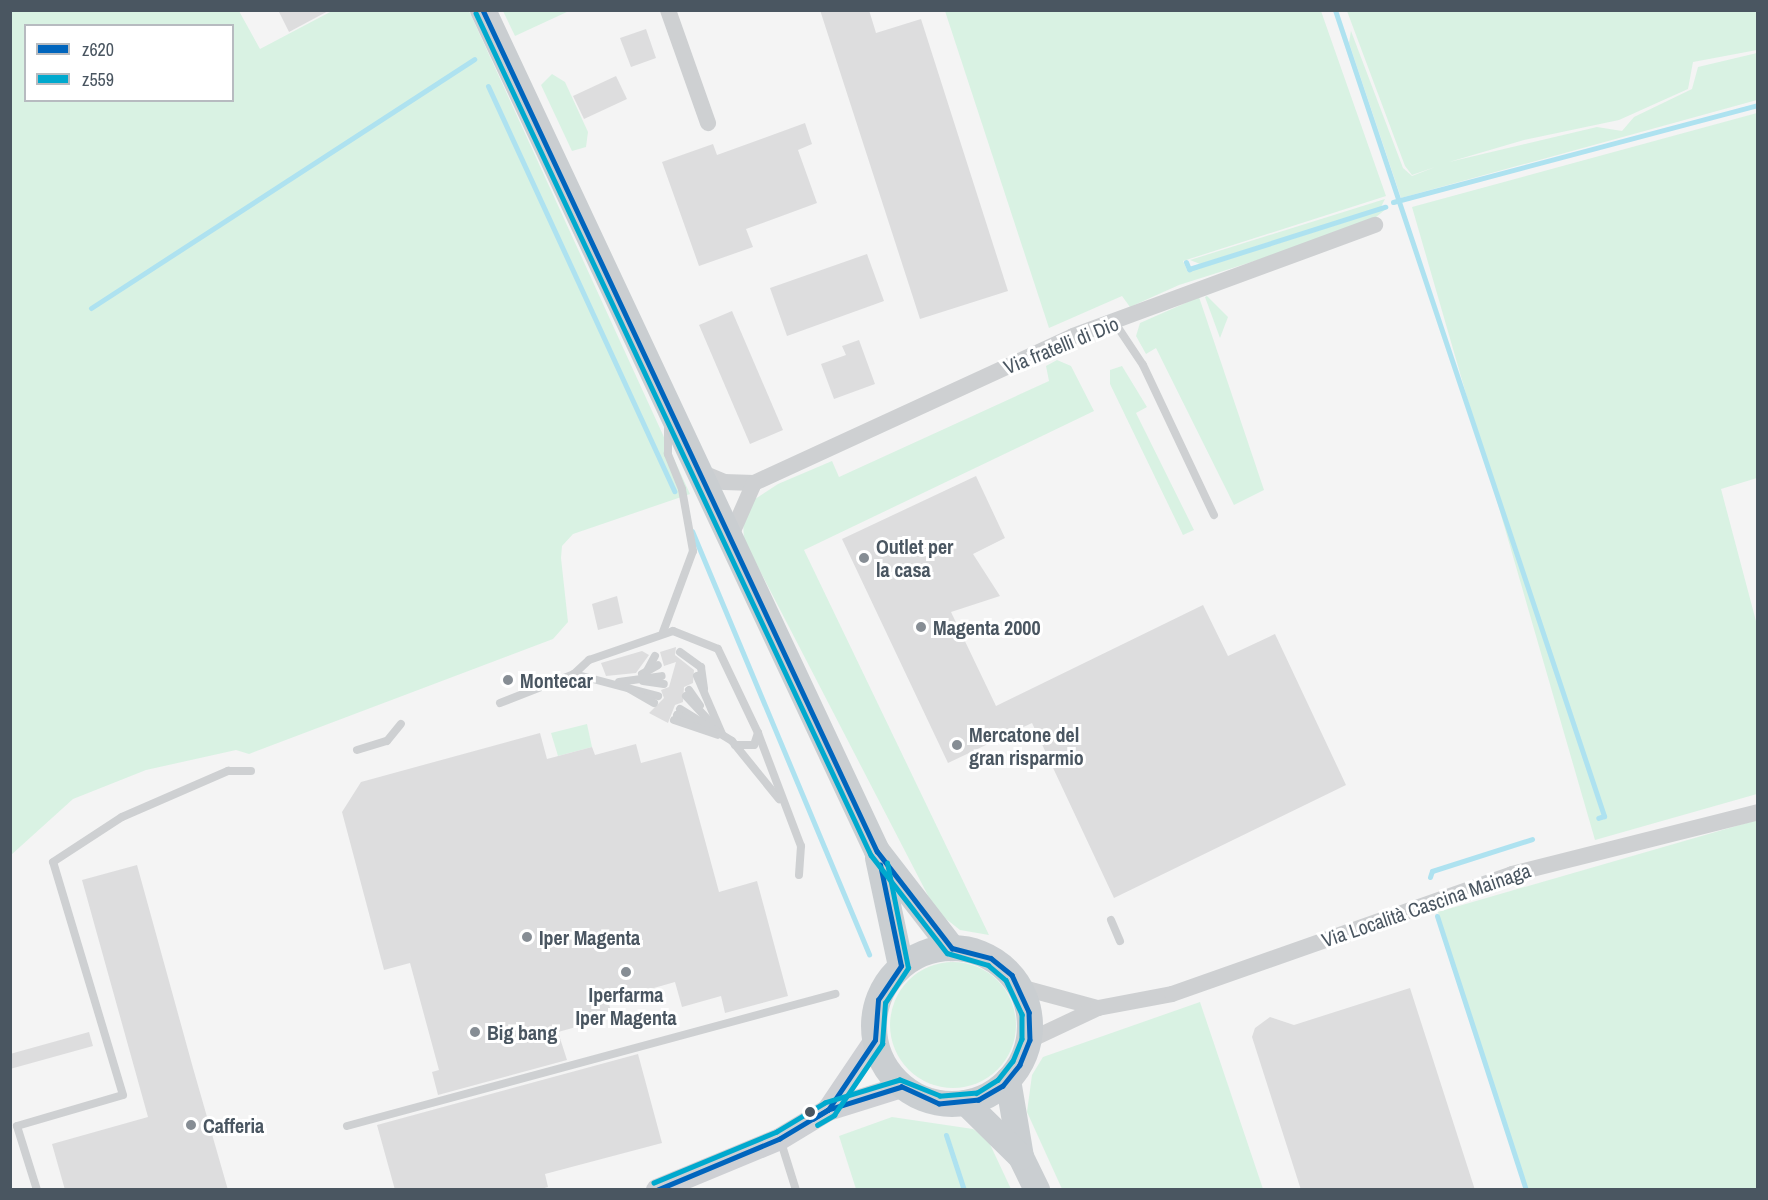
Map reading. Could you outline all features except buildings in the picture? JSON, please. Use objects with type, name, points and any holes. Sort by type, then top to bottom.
[{"type":"main road","points":[[483,10],[518,67],[693,468],[877,851],[952,948]]},
{"type":"main road","points":[[877,851],[901,966]]},
{"type":"main road","points":[[952,948],[991,958],[1020,987],[1029,1012],[1030,1040],[1008,1080],[966,1103],[939,1104],[902,1087],[884,1066],[875,1040],[878,1000],[901,966],[925,953],[952,948]]},
{"type":"main road","points":[[1008,1080],[1021,1157],[1037,1190]]},
{"type":"main road","points":[[966,1103],[1021,1157]]},
{"type":"street","points":[[668,10],[708,123]]},
{"type":"street","name":"Via fratelli di Dio","points":[[693,468],[724,482],[754,483],[1072,336],[1115,323],[1376,225]]},
{"type":"street","points":[[729,542],[754,483]]},
{"type":"street","name":"Via Località Cascina Mainaga","points":[[1030,1040],[1098,1008],[1172,994],[1512,874],[1758,812]]},
{"type":"street","name":"Via Località Cascina Mainaga","points":[[1020,987],[1098,1008]]},
{"type":"street","points":[[828,1110],[875,1040]]},
{"type":"street","points":[[657,1190],[780,1139],[828,1110],[902,1087]]},
{"type":"lane","points":[[1115,323],[1143,365],[1214,514]]},
{"type":"lane","points":[[663,632],[693,551],[682,489],[668,454],[669,411]]},
{"type":"lane","points":[[500,703],[574,674],[589,660],[663,632],[692,635],[718,650],[758,733],[801,846],[799,875]]},
{"type":"lane","points":[[680,652],[701,668],[704,693]]},
{"type":"lane","points":[[574,674],[606,683],[625,683],[660,670]]},
{"type":"lane","points":[[625,683],[646,673],[660,670]]},
{"type":"lane","points":[[646,673],[660,670]]},
{"type":"lane","points":[[696,679],[721,735]]},
{"type":"lane","points":[[625,683],[654,702],[633,691],[625,683]]},
{"type":"lane","points":[[688,693],[721,735]]},
{"type":"lane","points":[[677,714],[734,743],[779,799]]},
{"type":"lane","points":[[357,750],[387,741],[400,724]]},
{"type":"lane","points":[[734,743],[754,745],[758,733]]},
{"type":"lane","points":[[37,1190],[17,1126],[123,1095],[53,862],[122,817],[228,771],[251,771]]},
{"type":"lane","points":[[1111,920],[1120,941]]},
{"type":"lane","points":[[347,1126],[835,994]]},
{"type":"lane","points":[[780,1139],[796,1190]]},
{"type":"green space","points":[[11,11],[239,11],[260,49],[332,11],[469,11],[690,494],[573,534],[562,546],[561,558],[568,622],[553,639],[249,754],[236,750],[146,770],[73,799],[11,855]]},
{"type":"green space","points":[[503,11],[569,11],[515,36]]},
{"type":"green space","points":[[945,11],[1321,11],[1386,196],[1183,261],[1188,272],[1386,209],[1365,226],[1179,285],[1130,307],[1122,296],[1049,328]]},
{"type":"green space","points":[[1347,11],[1757,11],[1757,50],[1693,62],[1688,89],[1619,120],[1524,140],[1449,162],[1597,127],[1622,131],[1634,117],[1692,89],[1698,67],[1757,53],[1757,100],[1401,198],[1349,43],[1351,31],[1403,168],[1412,176],[1435,167],[1412,175],[1405,166]]},
{"type":"green space","points":[[552,74],[565,82],[588,132],[586,147],[572,151],[541,85]]},
{"type":"green space","points":[[1757,113],[1757,478],[1721,489],[1757,625],[1757,794],[1595,840],[1412,207]]},
{"type":"green space","points":[[1385,199],[1381,207],[1200,264],[1190,260]]},
{"type":"green space","points":[[1207,296],[1228,317],[1220,338],[1205,297]]},
{"type":"green space","points":[[1199,297],[1264,490],[1234,505],[1156,348],[1146,354],[1136,336],[1140,323]]},
{"type":"green space","points":[[1057,360],[1071,366],[1094,411],[804,550],[989,935],[960,930],[936,911],[744,540],[743,521],[752,501],[778,484],[832,461],[839,477],[1049,381],[1046,366]]},
{"type":"green space","points":[[1122,366],[1147,407],[1136,413],[1194,530],[1183,535],[1110,384],[1110,370]]},
{"type":"green space","points":[[587,724],[592,747],[558,756],[551,733]]},
{"type":"green space","points":[[1757,820],[1757,1189],[1526,1189],[1438,912]]},
{"type":"green space","points":[[953,962],[977,967],[997,981],[1011,1001],[1016,1025],[1011,1049],[997,1069],[977,1083],[953,1088],[929,1083],[909,1069],[895,1049],[890,1025],[895,1001],[909,981],[929,967]]},
{"type":"green space","points":[[1200,1002],[1263,1189],[1062,1189],[1027,1112],[1032,1075],[1043,1057]]},
{"type":"green space","points":[[892,1117],[973,1129],[988,1140],[1011,1189],[856,1189],[839,1136]]},
{"type":"waterway","points":[[1335,10],[1604,816],[1598,818]]},
{"type":"waterway","points":[[91,308],[474,59]]},
{"type":"waterway","points":[[488,86],[674,491]]},
{"type":"waterway","points":[[1393,202],[1758,105]]},
{"type":"waterway","points":[[1186,262],[1189,269],[1385,207]]},
{"type":"waterway","points":[[692,531],[869,954]]},
{"type":"waterway","points":[[1430,877],[1432,871],[1532,839]]},
{"type":"waterway","points":[[1437,916],[1526,1190]]},
{"type":"waterway","points":[[946,1135],[964,1190]]},
{"type":"transit line","name":"z620","points":[[483,10],[877,851],[952,948],[991,958],[1012,975],[1029,1012],[1030,1040],[1020,1065],[1003,1086],[979,1100],[939,1104],[902,1087],[828,1110],[780,1139],[658,1190]]},
{"type":"transit line","name":"z559","points":[[476,13],[871,855],[947,953],[988,965],[1006,980],[1022,1014],[1022,1039],[1013,1061],[998,1080],[977,1093],[940,1096],[900,1080],[825,1103],[777,1132],[654,1183]]},
{"type":"transit line","name":"z559","points":[[817,1125],[834,1115],[882,1044],[885,1003],[908,968],[887,863]]},
{"type":"transit line","name":"z620","points":[[813,1119],[828,1110],[875,1040],[878,1000],[901,966],[880,865]]},
{"type":"place","name":"Outlet per la casa","points":[[864,558]]},
{"type":"place","name":"Magenta 2000","points":[[921,627]]},
{"type":"place","name":"Montecar","points":[[508,680]]},
{"type":"place","name":"Mercatone del gran risparmio","points":[[957,745]]},
{"type":"place","name":"Iper Magenta","points":[[527,937]]},
{"type":"place","name":"Iperfarma Iper Magenta","points":[[626,972]]},
{"type":"place","name":"Big bang","points":[[475,1032]]},
{"type":"place","name":"Cafferia","points":[[191,1125]]}]
